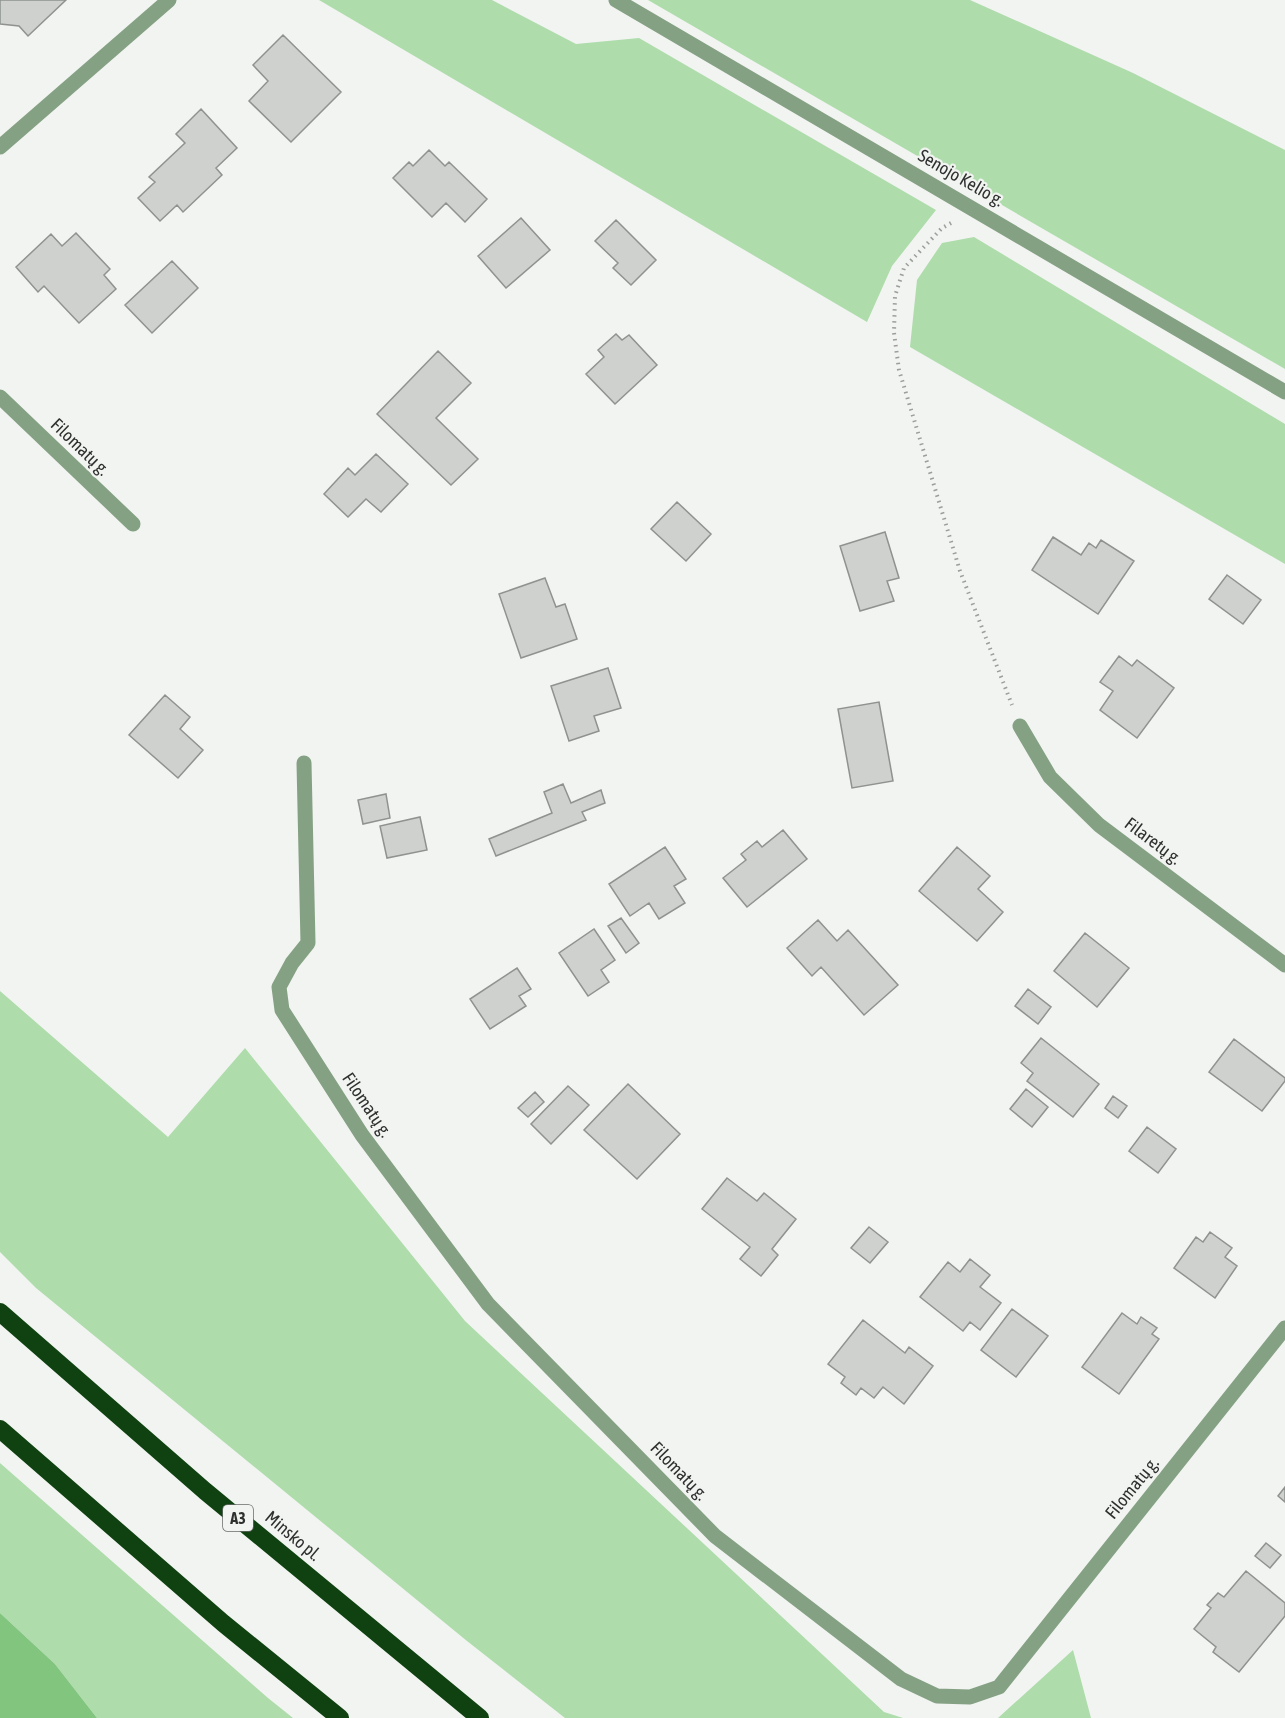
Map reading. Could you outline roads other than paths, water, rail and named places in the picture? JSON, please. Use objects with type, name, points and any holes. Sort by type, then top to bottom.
[{"type":"highway","name":"Minsko pl.","points":[[0,1312],[205,1491],[480,1718]]},
{"type":"highway","points":[[0,1429],[224,1623],[340,1718]]},
{"type":"street","points":[[0,147],[168,0]]},
{"type":"street","name":"Senojo Kelio g.","points":[[615,0],[976,209],[1285,392]]},
{"type":"street","name":"Filomatų g.","points":[[0,397],[133,524]]},
{"type":"street","name":"Filaretų g.","points":[[1020,726],[1050,777],[1099,825],[1285,965]]},
{"type":"street","name":"Filomatų g.","points":[[304,763],[308,943],[292,963],[279,987],[282,1010],[362,1135],[488,1304],[715,1536],[901,1679],[937,1696],[970,1697],[999,1687],[1285,1328]]}]
